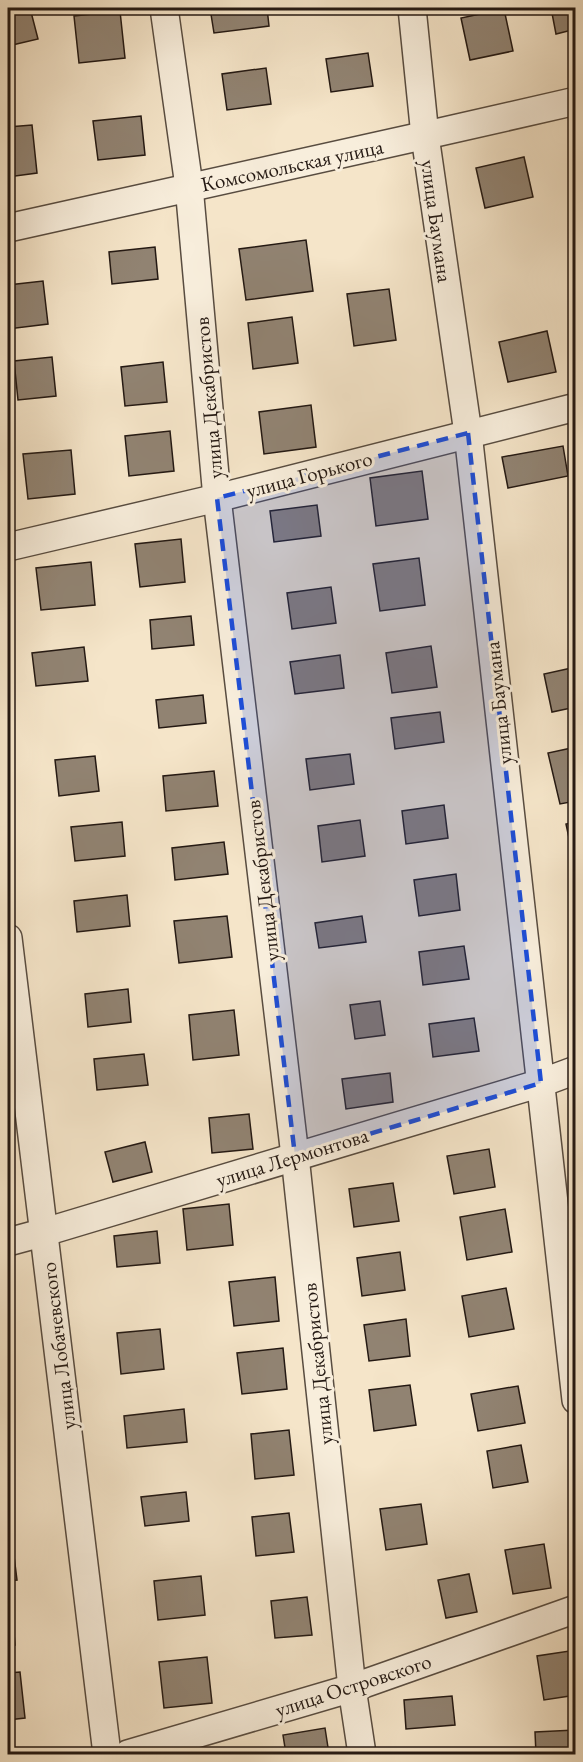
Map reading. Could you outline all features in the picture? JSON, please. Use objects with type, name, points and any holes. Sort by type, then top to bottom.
[{"type":"street","name":"улица Декабристов","points":[[164,8],[189,186],[217,498],[295,1156],[352,1688],[362,1755]]},
{"type":"street","name":"улица Баумана","points":[[412,8],[425,136],[468,433],[576,1400]]},
{"type":"street","name":"Комсомольская улица","points":[[8,228],[576,101]]},
{"type":"street","name":"улица Горького","points":[[8,547],[217,498],[576,406]]},
{"type":"street","name":"улица Лобачевского","points":[[8,938],[107,1755]]},
{"type":"street","name":"улица Лермонтова","points":[[8,1242],[541,1083],[576,1070]]},
{"type":"street","name":"улица Островского","points":[[128,1755],[352,1688],[576,1609]]},
{"type":"highlighted area","points":[[468,433],[541,1083],[295,1156],[217,498]]},
{"type":"building","points":[[30,8],[38,39],[8,46],[8,12]]},
{"type":"building","points":[[210,8],[267,8],[269,26],[214,33]]},
{"type":"building","points":[[551,8],[576,8],[576,29],[556,34]]},
{"type":"building","points":[[504,9],[513,51],[470,60],[461,18]]},
{"type":"building","points":[[120,11],[125,58],[79,63],[74,16]]},
{"type":"building","points":[[368,53],[373,86],[331,92],[326,59]]},
{"type":"building","points":[[266,68],[271,104],[227,110],[222,74]]},
{"type":"building","points":[[141,116],[145,155],[98,160],[93,121]]},
{"type":"building","points":[[32,125],[37,173],[8,177],[8,127]]},
{"type":"building","points":[[524,157],[533,197],[485,208],[476,168]]},
{"type":"building","points":[[306,240],[313,291],[246,300],[239,249]]},
{"type":"building","points":[[155,247],[158,279],[112,284],[109,252]]},
{"type":"building","points":[[43,281],[48,324],[8,329],[8,285]]},
{"type":"building","points":[[389,289],[396,340],[354,346],[347,294]]},
{"type":"building","points":[[292,317],[298,363],[253,369],[248,323]]},
{"type":"building","points":[[547,331],[556,372],[508,382],[499,342]]},
{"type":"building","points":[[52,357],[56,396],[18,400],[14,361]]},
{"type":"building","points":[[163,362],[167,402],[125,406],[121,367]]},
{"type":"building","points":[[311,405],[316,447],[264,454],[259,412]]},
{"type":"building","points":[[170,431],[174,471],[129,476],[125,436]]},
{"type":"building","points":[[563,446],[568,476],[508,488],[502,457]]},
{"type":"building","points":[[71,450],[75,494],[28,499],[23,454]]},
{"type":"building","points":[[422,471],[428,519],[376,526],[370,478]]},
{"type":"building","points":[[317,505],[321,536],[274,542],[270,511]]},
{"type":"building","points":[[181,539],[185,582],[140,587],[135,544]]},
{"type":"building","points":[[419,558],[425,605],[380,611],[373,564]]},
{"type":"building","points":[[91,562],[95,605],[41,610],[36,568]]},
{"type":"building","points":[[331,587],[336,623],[292,629],[287,593]]},
{"type":"building","points":[[191,616],[194,645],[152,649],[150,620]]},
{"type":"building","points":[[431,646],[437,687],[392,693],[386,653]]},
{"type":"building","points":[[84,647],[88,681],[36,686],[32,653]]},
{"type":"building","points":[[340,655],[344,688],[295,694],[290,662]]},
{"type":"building","points":[[576,667],[576,707],[552,712],[544,674]]},
{"type":"building","points":[[203,695],[206,723],[159,728],[156,700]]},
{"type":"building","points":[[440,712],[444,742],[395,749],[391,718]]},
{"type":"building","points":[[576,747],[576,801],[560,804],[548,753]]},
{"type":"building","points":[[350,754],[354,784],[310,790],[306,759]]},
{"type":"building","points":[[95,756],[99,791],[59,796],[55,760]]},
{"type":"building","points":[[214,771],[218,806],[166,811],[163,776]]},
{"type":"building","points":[[444,805],[448,838],[406,844],[402,811]]},
{"type":"building","points":[[360,820],[365,856],[322,862],[318,826]]},
{"type":"building","points":[[122,822],[125,856],[75,861],[71,827]]},
{"type":"building","points":[[576,822],[576,866],[575,866],[566,824]]},
{"type":"building","points":[[224,842],[228,874],[175,880],[172,848]]},
{"type":"building","points":[[456,874],[460,910],[419,916],[414,880]]},
{"type":"building","points":[[127,895],[130,926],[77,932],[74,901]]},
{"type":"building","points":[[227,916],[232,957],[179,963],[174,921]]},
{"type":"building","points":[[362,916],[366,942],[319,948],[315,923]]},
{"type":"building","points":[[464,946],[469,979],[423,985],[419,952]]},
{"type":"building","points":[[128,989],[131,1022],[88,1027],[85,994]]},
{"type":"building","points":[[380,1001],[385,1035],[355,1039],[350,1005]]},
{"type":"building","points":[[234,1010],[239,1055],[193,1060],[189,1015]]},
{"type":"building","points":[[474,1018],[479,1051],[433,1057],[429,1024]]},
{"type":"building","points":[[144,1054],[148,1085],[97,1090],[94,1059]]},
{"type":"building","points":[[390,1073],[393,1102],[346,1109],[342,1079]]},
{"type":"building","points":[[249,1114],[253,1149],[212,1153],[209,1118]]},
{"type":"building","points":[[145,1142],[152,1172],[113,1182],[105,1152]]},
{"type":"building","points":[[489,1149],[495,1187],[454,1194],[447,1156]]},
{"type":"building","points":[[393,1183],[399,1221],[354,1227],[349,1189]]},
{"type":"building","points":[[229,1204],[233,1245],[187,1250],[183,1209]]},
{"type":"building","points":[[505,1209],[512,1252],[467,1260],[460,1217]]},
{"type":"building","points":[[157,1231],[160,1263],[117,1267],[114,1236]]},
{"type":"building","points":[[400,1252],[405,1290],[362,1296],[357,1258]]},
{"type":"building","points":[[275,1277],[279,1321],[234,1326],[229,1282]]},
{"type":"building","points":[[506,1288],[514,1329],[469,1337],[462,1296]]},
{"type":"building","points":[[406,1319],[410,1356],[369,1361],[364,1325]]},
{"type":"building","points":[[160,1329],[164,1369],[121,1374],[117,1333]]},
{"type":"building","points":[[283,1348],[287,1389],[242,1394],[237,1353]]},
{"type":"building","points":[[410,1385],[416,1425],[374,1431],[369,1390]]},
{"type":"building","points":[[518,1386],[525,1423],[478,1431],[471,1394]]},
{"type":"building","points":[[184,1409],[187,1442],[127,1448],[124,1416]]},
{"type":"building","points":[[289,1430],[294,1475],[255,1479],[251,1434]]},
{"type":"building","points":[[521,1445],[528,1482],[493,1488],[487,1451]]},
{"type":"building","points":[[186,1492],[189,1521],[145,1526],[141,1497]]},
{"type":"building","points":[[421,1504],[427,1544],[386,1550],[380,1509]]},
{"type":"building","points":[[289,1513],[294,1552],[256,1556],[252,1517]]},
{"type":"building","points":[[12,1540],[17,1580],[8,1581],[8,1541]]},
{"type":"building","points":[[544,1544],[551,1588],[513,1594],[505,1550]]},
{"type":"building","points":[[469,1574],[477,1612],[446,1618],[438,1580]]},
{"type":"building","points":[[201,1576],[205,1615],[158,1620],[154,1581]]},
{"type":"building","points":[[307,1597],[312,1635],[275,1638],[271,1601]]},
{"type":"building","points":[[8,1610],[12,1610],[15,1645],[8,1645]]},
{"type":"building","points":[[576,1650],[576,1695],[544,1700],[537,1656]]},
{"type":"building","points":[[207,1657],[212,1703],[164,1708],[159,1662]]},
{"type":"building","points":[[20,1672],[25,1718],[8,1720],[8,1673]]},
{"type":"building","points":[[452,1696],[455,1725],[406,1729],[404,1700]]},
{"type":"building","points":[[325,1728],[329,1754],[286,1754],[283,1735]]},
{"type":"building","points":[[575,1730],[576,1754],[536,1754],[535,1732]]}]
